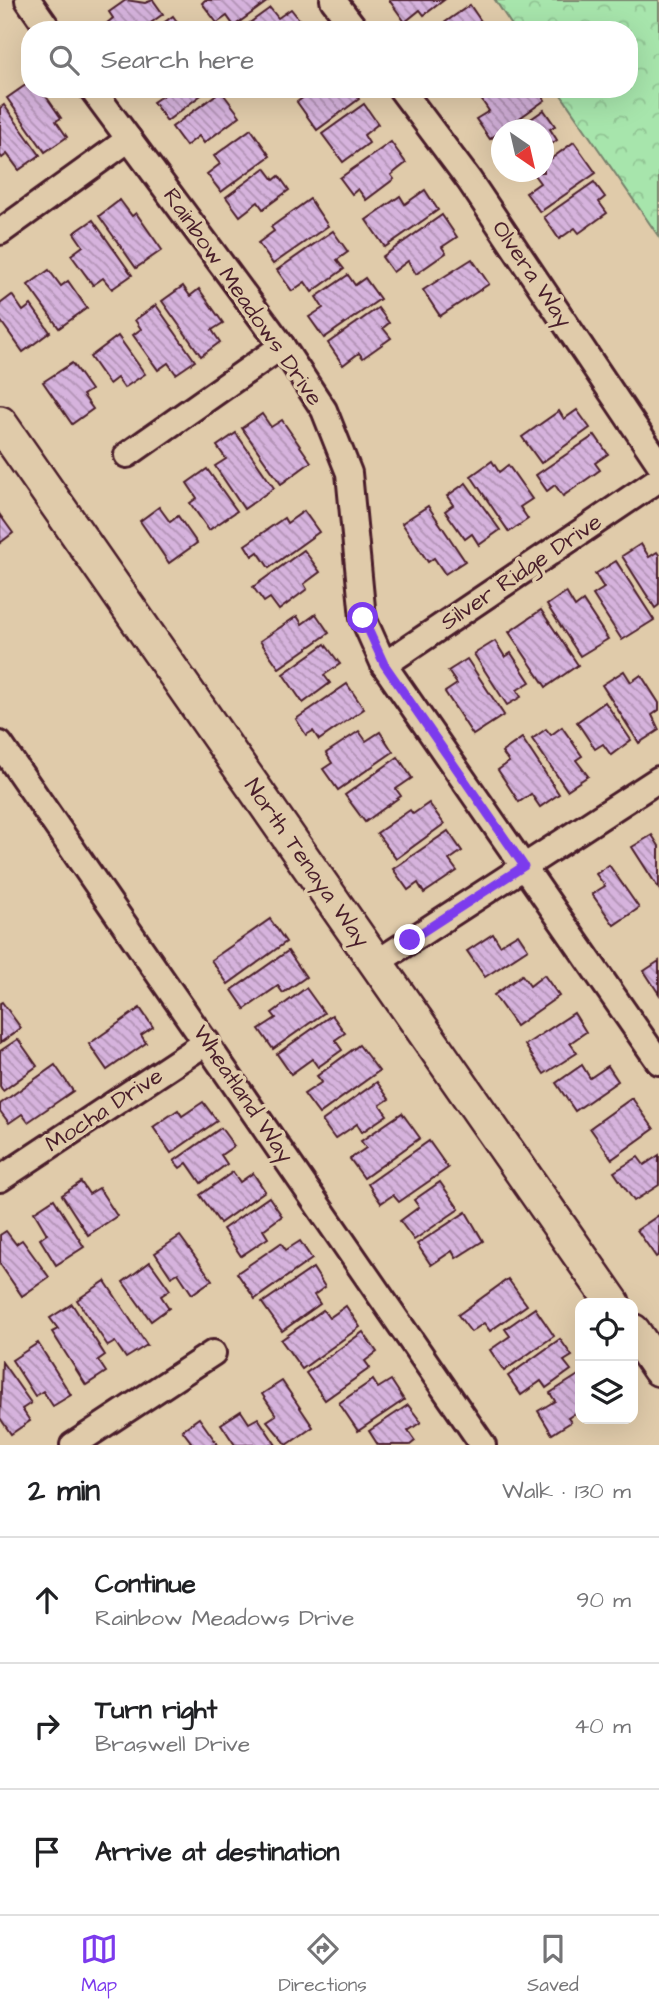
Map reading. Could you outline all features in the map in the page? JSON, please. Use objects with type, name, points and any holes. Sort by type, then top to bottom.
[{"type":"main road","name":"North Tenaya Way","points":[[0,423],[610,1298]]},
{"type":"main road","points":[[638,1338],[659,1368]]},
{"type":"street","points":[[27,0],[42,21]]},
{"type":"street","points":[[333,0],[349,21]]},
{"type":"street","name":"Rainbow Meadows Drive","points":[[99,98],[282,346],[324,410],[349,473],[363,618],[384,664],[659,1062]]},
{"type":"street","name":"Olvera Way","points":[[408,98],[470,180],[659,463]]},
{"type":"street","points":[[0,232],[128,139]]},
{"type":"street","points":[[127,455],[282,346]]},
{"type":"street","name":"Silver Ridge Drive","points":[[384,664],[659,479]]},
{"type":"street","name":"Wheatland Way","points":[[0,744],[483,1445]]},
{"type":"street","points":[[376,963],[659,779]]},
{"type":"street","name":"Mocha Drive","points":[[0,1179],[207,1042]]},
{"type":"street","points":[[73,1445],[213,1353]]},
{"type":"green space","points":[[495,0],[659,0],[659,237],[563,98],[638,98],[638,21],[509,21]]},
{"type":"building","points":[[126,0],[145,3],[153,0],[163,14],[153,21],[110,21],[113,18],[109,12]]},
{"type":"building","points":[[205,0],[268,0],[241,21],[230,21],[227,16],[216,21],[202,3]]},
{"type":"building","points":[[389,0],[444,0],[424,15],[420,10],[404,21]]},
{"type":"building","points":[[470,5],[481,21],[447,21]]},
{"type":"building","points":[[270,8],[278,18],[291,9],[300,21],[252,21]]},
{"type":"building","points":[[21,88],[21,98],[47,98],[61,118],[56,121],[67,137],[45,152],[7,98]]},
{"type":"building","points":[[159,98],[197,98],[167,121],[153,102]]},
{"type":"building","points":[[211,98],[226,98],[240,116],[204,143],[199,136],[186,146],[172,127]]},
{"type":"building","points":[[303,98],[359,99],[317,130],[297,102]]},
{"type":"building","points":[[482,98],[545,100],[518,119],[491,119],[490,139],[476,119],[489,111]]},
{"type":"building","points":[[364,104],[378,124],[364,135],[369,143],[343,162],[322,134]]},
{"type":"building","points":[[4,105],[40,155],[19,170],[7,154],[2,158],[0,155],[0,108]]},
{"type":"building","points":[[544,110],[550,119],[531,119]]},
{"type":"building","points":[[251,129],[270,156],[221,192],[207,174],[220,164],[214,156]]},
{"type":"building","points":[[391,142],[406,163],[391,175],[394,179],[366,200],[358,189],[352,194],[340,178]]},
{"type":"building","points":[[574,142],[596,173],[540,212],[526,193],[539,182],[554,182],[554,157]]},
{"type":"building","points":[[265,168],[274,180],[279,176],[289,190],[263,209],[258,202],[240,216],[226,197]]},
{"type":"building","points":[[594,182],[605,197],[599,202],[607,213],[579,233],[575,228],[559,239],[544,217]]},
{"type":"building","points":[[425,190],[438,210],[385,247],[366,220],[400,196],[405,204]]},
{"type":"building","points":[[310,199],[328,226],[273,264],[258,243],[274,231],[271,227]]},
{"type":"building","points":[[120,200],[132,216],[136,213],[162,250],[136,268],[99,216]]},
{"type":"building","points":[[442,215],[457,237],[442,247],[446,253],[416,274],[408,261],[393,272],[382,257]]},
{"type":"building","points":[[93,220],[132,275],[112,289],[103,278],[93,285],[71,255],[83,246],[74,233]]},
{"type":"building","points":[[333,231],[348,252],[337,260],[344,269],[312,292],[305,282],[292,291],[277,270]]},
{"type":"building","points":[[472,259],[489,284],[440,316],[423,290]]},
{"type":"building","points":[[49,270],[61,286],[68,281],[87,308],[59,328],[28,285]]},
{"type":"building","points":[[348,275],[355,285],[365,278],[380,299],[324,338],[309,317],[323,308],[316,297]]},
{"type":"building","points":[[183,286],[190,296],[199,289],[223,323],[212,330],[220,342],[201,356],[162,301]]},
{"type":"building","points":[[12,295],[23,311],[31,305],[50,332],[23,352],[0,320],[0,304]]},
{"type":"building","points":[[156,305],[195,361],[176,374],[168,363],[158,370],[133,335],[141,329],[135,320]]},
{"type":"building","points":[[378,308],[389,323],[383,328],[391,338],[363,358],[359,353],[343,365],[328,343]]},
{"type":"building","points":[[118,336],[145,374],[124,388],[117,378],[109,384],[90,357]]},
{"type":"building","points":[[72,363],[91,390],[83,395],[93,409],[72,424],[43,382]]},
{"type":"building","points":[[577,410],[590,428],[541,463],[522,437],[559,411],[564,419]]},
{"type":"building","points":[[262,414],[271,427],[282,420],[311,462],[281,484],[242,428]]},
{"type":"building","points":[[236,433],[274,488],[244,509],[215,466],[226,459],[217,446]]},
{"type":"building","points":[[595,435],[608,454],[595,463],[600,470],[563,496],[555,485],[547,491],[536,475]]},
{"type":"building","points":[[492,461],[499,472],[508,465],[532,499],[520,507],[528,519],[509,532],[471,476]]},
{"type":"building","points":[[207,469],[237,511],[209,530],[190,503],[197,498],[187,483]]},
{"type":"building","points":[[466,483],[500,530],[479,545],[472,534],[465,539],[445,511],[453,505],[447,496]]},
{"type":"building","points":[[428,506],[465,561],[445,574],[434,558],[428,562],[402,523]]},
{"type":"building","points":[[159,507],[170,522],[178,516],[197,543],[169,563],[140,521]]},
{"type":"building","points":[[304,511],[319,532],[269,568],[258,552],[252,556],[245,545],[284,518],[287,523]]},
{"type":"building","points":[[0,515],[13,533],[0,543]]},
{"type":"building","points":[[641,544],[649,557],[657,552],[659,555],[659,605],[655,608],[622,556]]},
{"type":"building","points":[[304,550],[320,572],[304,584],[307,589],[279,610],[270,598],[264,602],[253,587]]},
{"type":"building","points":[[616,561],[654,620],[622,640],[593,595],[604,588],[595,574]]},
{"type":"building","points":[[566,592],[575,607],[583,601],[608,639],[580,656],[547,605]]},
{"type":"building","points":[[541,610],[578,665],[546,687],[509,632]]},
{"type":"building","points":[[316,614],[329,633],[279,668],[260,641],[297,616],[302,624]]},
{"type":"building","points":[[495,641],[505,657],[511,653],[530,682],[517,690],[521,697],[507,705],[474,654]]},
{"type":"building","points":[[325,644],[340,664],[324,675],[330,683],[303,703],[283,674]]},
{"type":"building","points":[[467,659],[504,715],[473,735],[445,692],[457,684],[448,671]]},
{"type":"building","points":[[624,671],[631,682],[641,675],[659,703],[659,710],[652,715],[659,730],[639,743],[602,685]]},
{"type":"building","points":[[347,684],[364,709],[319,740],[313,731],[306,735],[296,719]]},
{"type":"building","points":[[605,702],[631,740],[611,755],[603,744],[595,749],[577,722]]},
{"type":"building","points":[[562,727],[582,756],[576,760],[588,776],[567,790],[532,739],[546,729],[551,735]]},
{"type":"building","points":[[359,731],[366,741],[380,732],[393,752],[338,790],[323,769],[332,763],[326,753]]},
{"type":"building","points":[[522,738],[559,794],[540,807],[531,794],[519,802],[498,770],[509,762],[502,752]]},
{"type":"building","points":[[398,757],[412,778],[396,789],[401,796],[365,822],[345,795]]},
{"type":"building","points":[[429,803],[444,824],[396,859],[377,833],[410,810],[413,814]]},
{"type":"building","points":[[448,831],[462,851],[449,860],[457,871],[424,893],[418,883],[408,890],[393,869]]},
{"type":"building","points":[[652,835],[659,846],[659,889],[632,847]]},
{"type":"building","points":[[609,865],[639,908],[614,925],[592,894],[605,886],[596,874]]},
{"type":"building","points":[[270,919],[286,942],[228,984],[211,960]]},
{"type":"building","points":[[493,934],[500,945],[518,934],[528,949],[485,977],[467,951]]},
{"type":"building","points":[[288,951],[306,977],[283,993],[278,986],[245,1009],[232,990]]},
{"type":"building","points":[[659,961],[659,994],[644,971]]},
{"type":"building","points":[[522,975],[530,986],[544,975],[559,996],[516,1026],[494,995]]},
{"type":"building","points":[[306,988],[324,1013],[273,1049],[259,1029],[276,1018],[272,1013]]},
{"type":"building","points":[[2,1002],[21,1028],[0,1043],[0,1003]]},
{"type":"building","points":[[140,1008],[153,1027],[141,1035],[146,1043],[107,1070],[89,1044]]},
{"type":"building","points":[[574,1013],[586,1032],[570,1043],[577,1053],[544,1074],[525,1045]]},
{"type":"building","points":[[332,1015],[345,1033],[335,1040],[342,1050],[318,1067],[312,1059],[291,1074],[277,1054]]},
{"type":"building","points":[[18,1039],[37,1066],[3,1091],[0,1086],[0,1051]]},
{"type":"building","points":[[359,1045],[379,1071],[319,1114],[304,1094],[322,1082],[317,1076]]},
{"type":"building","points":[[55,1065],[73,1091],[28,1122],[22,1114],[9,1123],[0,1111],[0,1104]]},
{"type":"building","points":[[582,1065],[590,1078],[608,1066],[618,1081],[575,1111],[556,1083]]},
{"type":"building","points":[[377,1082],[389,1099],[380,1105],[387,1115],[362,1132],[357,1124],[335,1139],[322,1121]]},
{"type":"building","points":[[632,1098],[654,1129],[612,1159],[590,1128]]},
{"type":"building","points":[[203,1102],[217,1121],[171,1153],[153,1127],[178,1110],[182,1116]]},
{"type":"building","points":[[402,1113],[420,1138],[364,1178],[350,1159],[366,1148],[361,1141]]},
{"type":"building","points":[[221,1128],[234,1146],[221,1155],[227,1164],[201,1183],[187,1163],[180,1168],[174,1161]]},
{"type":"building","points":[[429,1141],[448,1168],[399,1202],[393,1195],[381,1203],[368,1184]]},
{"type":"building","points":[[659,1155],[659,1185],[634,1201],[614,1172],[638,1157],[644,1165]]},
{"type":"building","points":[[233,1172],[240,1182],[253,1173],[265,1191],[220,1223],[200,1195]]},
{"type":"building","points":[[81,1182],[89,1194],[99,1188],[117,1216],[88,1235],[62,1195]]},
{"type":"building","points":[[440,1182],[459,1209],[414,1240],[400,1221],[419,1207],[414,1200]]},
{"type":"building","points":[[269,1197],[282,1216],[263,1230],[268,1238],[241,1256],[223,1229]]},
{"type":"building","points":[[54,1199],[84,1247],[56,1265],[40,1239],[47,1234],[34,1212]]},
{"type":"building","points":[[466,1212],[483,1241],[456,1258],[452,1251],[431,1265],[417,1244]]},
{"type":"building","points":[[659,1215],[659,1255],[656,1257],[637,1230]]},
{"type":"building","points":[[6,1231],[16,1244],[22,1240],[49,1277],[22,1296],[0,1264],[0,1235]]},
{"type":"building","points":[[180,1236],[212,1280],[192,1294],[178,1273],[171,1277],[155,1253]]},
{"type":"building","points":[[300,1241],[312,1259],[255,1299],[237,1273],[281,1243],[286,1250]]},
{"type":"building","points":[[150,1262],[170,1290],[161,1296],[169,1308],[151,1321],[123,1282]]},
{"type":"building","points":[[313,1268],[325,1287],[314,1295],[320,1304],[282,1331],[262,1303]]},
{"type":"building","points":[[508,1279],[527,1305],[490,1331],[484,1323],[471,1332],[458,1315]]},
{"type":"building","points":[[105,1281],[147,1345],[126,1358],[115,1342],[108,1346],[77,1300]]},
{"type":"building","points":[[72,1304],[105,1355],[98,1360],[106,1372],[86,1385],[52,1332],[58,1329],[50,1318]]},
{"type":"building","points":[[346,1306],[360,1327],[302,1369],[281,1340],[323,1310],[329,1318]]},
{"type":"building","points":[[535,1308],[554,1336],[504,1371],[490,1350],[510,1336],[505,1329]]},
{"type":"building","points":[[363,1332],[377,1352],[365,1361],[370,1368],[325,1400],[306,1373]]},
{"type":"building","points":[[560,1339],[572,1356],[564,1361],[571,1370],[546,1388],[541,1381],[521,1395],[508,1376]]},
{"type":"building","points":[[38,1343],[71,1395],[53,1406],[43,1391],[35,1396],[12,1360]]},
{"type":"building","points":[[2,1362],[31,1403],[22,1409],[30,1421],[11,1434],[0,1418]]},
{"type":"building","points":[[575,1377],[575,1413],[568,1418],[571,1422],[552,1434],[538,1411],[555,1401],[550,1393]]},
{"type":"building","points":[[373,1380],[378,1388],[391,1380],[404,1400],[358,1431],[339,1403]]},
{"type":"building","points":[[282,1381],[313,1427],[287,1445],[267,1421],[276,1415],[262,1394]]},
{"type":"building","points":[[408,1405],[421,1422],[408,1431],[415,1441],[410,1445],[378,1445],[369,1431]]},
{"type":"building","points":[[241,1411],[249,1423],[258,1418],[276,1445],[235,1445],[221,1424]]},
{"type":"building","points":[[199,1418],[218,1445],[187,1445],[191,1442],[182,1430]]},
{"type":"route","points":[[363,618],[384,664],[524,866],[410,940]]}]
